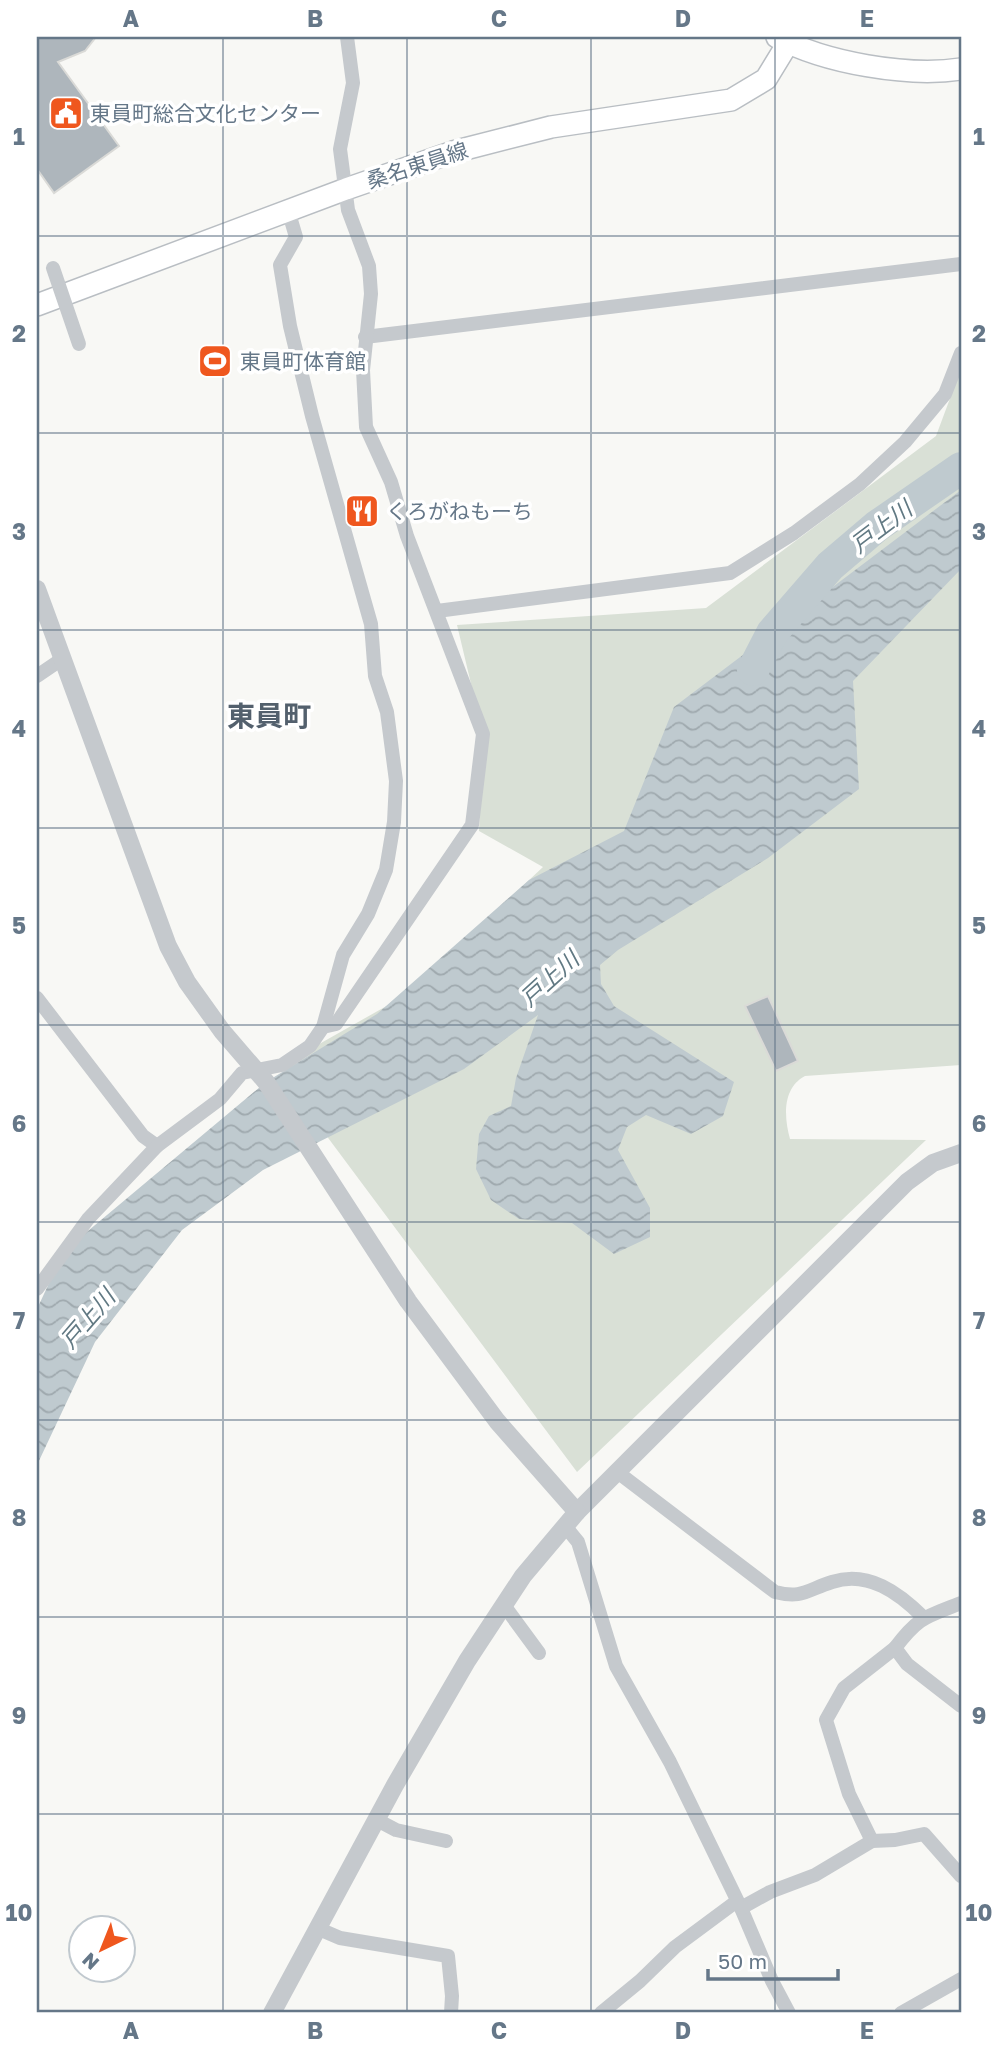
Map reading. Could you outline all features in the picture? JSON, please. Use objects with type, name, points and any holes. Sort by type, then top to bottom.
[{"type":"main road","name":"桑名東員線","points":[[37,305],[288,210],[453,152],[551,127],[731,100],[766,79],[783,40],[843,62],[895,69],[961,69]]},
{"type":"street","points":[[323,1027],[336,1024],[472,825],[483,734],[407,536],[391,482],[366,428],[363,370],[370,294],[369,266],[348,210],[340,149],[353,83],[347,37]]},
{"type":"street","points":[[37,1290],[88,1219],[157,1146],[220,1099],[242,1073],[261,1076],[310,1046],[323,1027],[344,955],[368,914],[386,870],[394,821],[396,781],[387,712],[375,676],[371,624],[312,416],[290,326],[280,265],[296,237],[288,210]]},
{"type":"street","points":[[365,337],[961,264]]},
{"type":"street","points":[[52,268],[79,344]]},
{"type":"street","points":[[437,611],[730,573],[794,533],[860,484],[905,442],[945,394],[961,354]]},
{"type":"street","points":[[37,589],[168,946],[187,982],[222,1031],[261,1076],[416,1312],[571,1519],[616,1666],[670,1762],[789,2013]]},
{"type":"street","points":[[37,676],[62,659]]},
{"type":"street","points":[[37,999],[143,1136],[157,1146]]},
{"type":"street","points":[[272,2013],[438,1710],[523,1576],[616,1471],[907,1182],[933,1163],[961,1153]]},
{"type":"street","points":[[616,1471],[775,1591],[793,1597],[835,1580],[860,1579],[892,1589],[923,1618]]},
{"type":"street","points":[[872,1841],[849,1794],[826,1720],[844,1688],[895,1648],[911,1628],[923,1618],[961,1603]]},
{"type":"street","points":[[503,1604],[539,1653]]},
{"type":"street","points":[[895,1648],[907,1664],[961,1706]]},
{"type":"street","points":[[377,1821],[396,1830],[446,1841]]},
{"type":"street","points":[[601,2013],[675,1947],[739,1905],[815,1875],[872,1841],[924,1834],[961,1876]]},
{"type":"street","points":[[319,1929],[340,1938],[448,1956],[453,1996],[451,2013]]},
{"type":"street","points":[[901,2013],[961,1979]]},
{"type":"shaded area","points":[[961,369],[961,1065],[805,1076],[798,1081],[792,1088],[787,1104],[790,1139],[926,1140],[577,1472],[317,1123],[282,1065],[406,995],[543,867],[479,831],[483,734],[457,625],[706,608],[936,436]]},
{"type":"water","points":[[961,490],[961,569],[853,681],[859,789],[768,858],[618,950],[600,965],[601,984],[614,1006],[734,1082],[723,1116],[691,1134],[646,1115],[627,1127],[618,1150],[650,1208],[650,1237],[614,1254],[572,1223],[519,1219],[491,1200],[476,1169],[479,1134],[489,1116],[511,1106],[516,1078],[538,1015],[464,1069],[263,1170],[182,1230],[95,1342],[37,1465],[37,1309],[64,1251],[266,1082],[377,1014],[529,880],[624,831],[674,707]]},
{"type":"building","name":"東員町総合文化センター","points":[[37,37],[96,37],[85,51],[58,62],[119,146],[54,193],[37,169]]},
{"type":"building","points":[[768,996],[798,1061],[776,1071],[745,1006]]},
{"type":"waterway","name":"戸上川","points":[[753,670],[772,633],[830,566],[877,526],[961,468]]},
{"type":"place","name":"東員町総合文化センター","points":[[66,113]]},
{"type":"place","name":"東員町体育館","points":[[215,361]]},
{"type":"place","name":"くろがねもーち","points":[[362,511]]},
{"type":"district","name":"東員町","points":[[269,715]]}]
